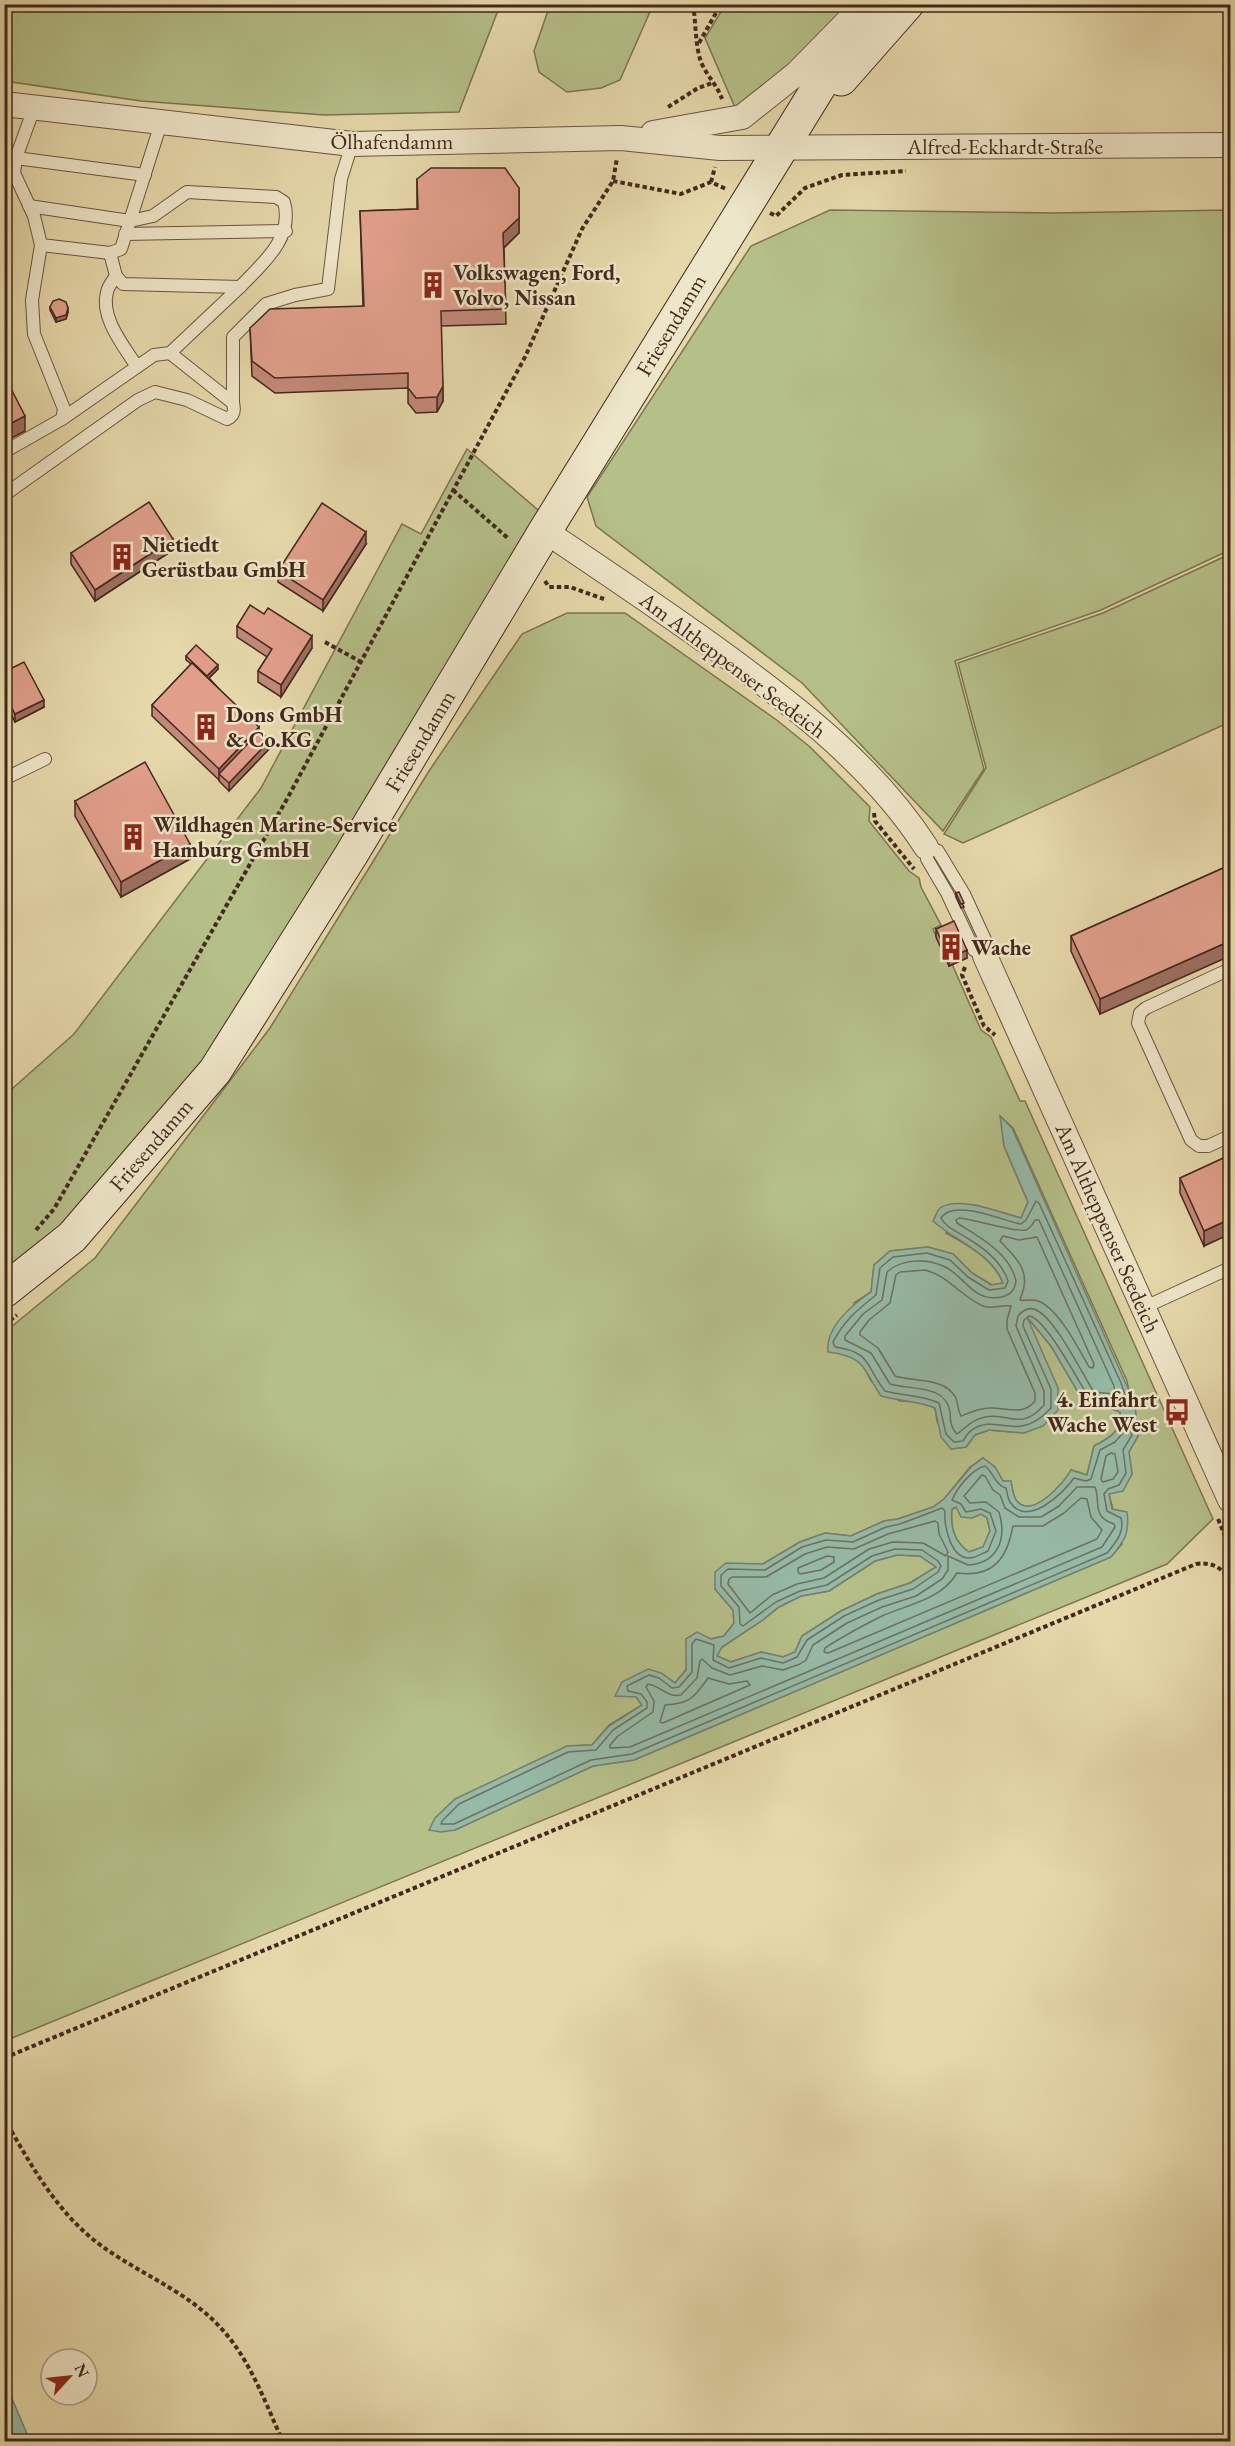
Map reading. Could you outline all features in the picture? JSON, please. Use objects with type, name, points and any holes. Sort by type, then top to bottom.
[{"type":"main road","name":"Friesendamm","points":[[4,1291],[72,1237],[214,1071],[351,855],[537,544],[870,4]]},
{"type":"main road","name":"Friesendamm","points":[[780,148],[908,4]]},
{"type":"street","points":[[621,138],[741,117],[796,74],[864,4]]},
{"type":"street","name":"Ölhafendamm","points":[[5,104],[352,144],[621,138],[720,148],[780,148]]},
{"type":"street","name":"Alfred-Eckhardt-Straße","points":[[780,148],[1230,145]]},
{"type":"street","name":"Am Altheppenser Seedeich","points":[[537,544],[645,598],[796,709],[838,746],[885,794],[908,820],[926,847]]},
{"type":"street","name":"Am Altheppenser Seedeich","points":[[985,956],[1230,1500]]},
{"type":"lane","points":[[34,108],[9,172],[29,206],[41,245],[32,300],[34,334],[64,409],[62,418]]},
{"type":"lane","points":[[41,245],[110,253],[121,249],[161,123]]},
{"type":"lane","points":[[4,495],[138,400],[155,392],[187,400],[227,420],[234,414],[233,337],[266,304],[295,295],[328,290],[341,179],[352,144]]},
{"type":"lane","points":[[16,158],[145,176]]},
{"type":"lane","points":[[4,452],[62,418],[154,355],[170,354],[272,253],[286,231],[288,214],[284,202],[276,197],[187,192],[153,216],[130,221],[29,206]]},
{"type":"lane","points":[[125,234],[286,231]]},
{"type":"lane","points":[[110,253],[116,276],[123,284],[240,287]]},
{"type":"lane","points":[[116,276],[107,291],[106,310],[117,335],[137,367]]},
{"type":"lane","points":[[170,354],[233,403]]},
{"type":"lane","points":[[4,779],[45,759]]},
{"type":"lane","name":"Am Altheppenser Seedeich","points":[[926,847],[927,859],[947,893],[974,950],[985,956]]},
{"type":"lane","points":[[1230,969],[1146,1008],[1140,1013],[1138,1023],[1191,1140],[1199,1146],[1209,1146],[1230,1136]]},
{"type":"lane","points":[[1145,1307],[1230,1268]]},
{"type":"path","points":[[693,4],[699,44],[721,4]]},
{"type":"path","points":[[34,1231],[54,1209],[287,799],[525,357],[582,229],[613,181],[681,194],[711,182],[776,216],[805,188],[842,175],[910,171]]},
{"type":"path","points":[[453,490],[537,544],[549,587],[570,586],[612,602]]},
{"type":"path","points":[[325,642],[361,662]]},
{"type":"path","points":[[875,808],[875,821],[910,867],[920,872]]},
{"type":"path","points":[[4,2058],[1196,1564],[1215,1565],[1230,1581]]},
{"type":"path","points":[[4,2118],[52,2196],[72,2220],[90,2237],[195,2306],[218,2324],[238,2347],[284,2442]]},
{"type":"green space","points":[[5,4],[500,5],[459,112],[324,115],[141,101],[5,81]]},
{"type":"green space","points":[[550,4],[653,5],[620,80],[601,88],[567,92],[539,72],[534,51]]},
{"type":"green space","points":[[725,5],[867,5],[737,112],[705,38]]},
{"type":"green space","points":[[830,210],[1053,213],[1230,210],[1230,550],[1101,610],[955,661],[984,769],[943,831],[802,683],[596,526],[587,497],[751,246]]},
{"type":"green space","points":[[467,449],[545,516],[208,1065],[67,1231],[5,1280],[5,1095],[74,1034],[261,788],[402,524],[421,534]]},
{"type":"green space","points":[[1230,554],[1230,722],[963,843],[944,834],[986,768],[958,663],[1103,613]]},
{"type":"green space","points":[[567,613],[625,613],[778,721],[810,747],[870,807],[869,821],[909,871],[919,878],[921,887],[941,925],[933,929],[949,965],[952,964],[981,1030],[991,1037],[1020,1101],[1025,1101],[1213,1519],[1167,1564],[5,2041],[5,1332],[95,1258],[270,1028],[429,771],[522,634]],"holes":[[[1001,1117],[1013,1128],[1127,1381],[1138,1436],[1129,1452],[1132,1474],[1109,1494],[1122,1544],[1111,1557],[634,1760],[593,1766],[455,1830],[567,1746],[592,1745],[609,1725],[642,1705],[636,1697],[661,1673],[675,1683],[711,1639],[724,1636],[734,1623],[733,1610],[715,1589],[800,1542],[825,1533],[851,1536],[884,1521],[898,1519],[933,1507],[944,1499],[970,1467],[983,1458],[995,1467],[1003,1481],[1011,1482],[1015,1498],[1022,1505],[1030,1506],[1046,1498],[1062,1483],[1071,1470],[1087,1475],[1094,1446],[1114,1433],[1119,1424],[1120,1412],[1107,1407],[1086,1405],[1051,1346],[1025,1315],[1057,1388],[1024,1433],[989,1430],[975,1435],[966,1447],[951,1449],[937,1421],[935,1408],[920,1402],[900,1401],[871,1381],[861,1362],[848,1355],[854,1303],[871,1292],[874,1265],[890,1251],[928,1247],[953,1254],[972,1273],[992,1285],[1003,1283],[999,1274],[986,1260],[946,1233],[976,1205],[1021,1218],[1028,1202],[1004,1146]]]},
{"type":"green space","points":[[957,1507],[972,1518],[981,1514],[987,1518],[990,1531],[983,1547],[969,1552],[960,1544],[953,1528],[952,1516],[952,1509]]},
{"type":"green space","points":[[897,1555],[920,1556],[936,1567],[910,1583],[877,1594],[841,1611],[802,1636],[795,1652],[783,1657],[761,1652],[731,1662],[717,1656],[722,1647],[779,1607],[801,1596],[829,1591],[875,1561]]},
{"type":"water","points":[[1000,1116],[1012,1128],[1135,1404],[1138,1436],[1129,1452],[1132,1474],[1123,1491],[1109,1494],[1112,1509],[1127,1512],[1128,1526],[1125,1537],[1111,1557],[634,1760],[593,1766],[455,1830],[441,1832],[429,1830],[435,1818],[455,1799],[567,1746],[592,1745],[609,1726],[642,1705],[636,1697],[615,1696],[622,1682],[648,1669],[661,1673],[675,1683],[686,1670],[686,1639],[697,1632],[711,1639],[724,1636],[734,1623],[733,1610],[715,1589],[715,1572],[726,1563],[763,1564],[800,1542],[825,1533],[851,1536],[884,1521],[898,1519],[933,1507],[944,1499],[971,1467],[983,1458],[995,1467],[1003,1481],[1011,1481],[1015,1498],[1022,1505],[1030,1506],[1046,1498],[1062,1483],[1071,1470],[1087,1475],[1094,1446],[1114,1433],[1119,1424],[1120,1412],[1107,1407],[1086,1406],[1051,1346],[1027,1317],[1058,1388],[1058,1410],[1043,1426],[1024,1433],[989,1430],[975,1435],[966,1447],[951,1449],[941,1437],[935,1408],[881,1396],[862,1365],[856,1360],[828,1352],[828,1343],[835,1325],[848,1310],[871,1292],[874,1265],[890,1251],[928,1247],[953,1254],[972,1273],[991,1285],[1003,1283],[991,1263],[982,1255],[933,1221],[940,1208],[958,1203],[980,1206],[1021,1218],[1028,1202],[1004,1146]],"holes":[[[956,1507],[961,1517],[972,1518],[981,1514],[987,1518],[990,1531],[983,1547],[969,1552],[960,1544],[954,1534],[952,1522],[952,1509]],[[897,1555],[920,1556],[936,1567],[910,1583],[877,1594],[841,1611],[802,1636],[795,1652],[783,1657],[761,1652],[731,1662],[717,1656],[722,1647],[779,1607],[801,1596],[829,1591],[875,1561]]]},
{"type":"water","points":[[5,2382],[30,2441],[5,2441]]},
{"type":"building","name":"Volkswagen, Ford, Volvo, Nissan","points":[[431,168],[505,168],[519,188],[519,218],[503,233],[506,309],[441,311],[443,386],[437,397],[416,398],[408,388],[408,373],[275,378],[252,361],[250,328],[270,309],[364,306],[360,211],[418,209],[417,179]]},
{"type":"building","points":[[4,258],[9,258],[4,285]]},
{"type":"building","points":[[59,299],[66,302],[68,308],[66,315],[56,318],[50,307],[53,301]]},
{"type":"building","points":[[4,375],[25,416],[4,427]]},
{"type":"building","name":"Nietiedt Gerüstbau GmbH","points":[[149,502],[173,539],[95,590],[71,553]]},
{"type":"building","points":[[322,503],[366,532],[323,600],[278,571]]},
{"type":"building","points":[[250,605],[264,614],[268,608],[312,636],[281,685],[258,671],[272,649],[237,626]]},
{"type":"building","points":[[196,645],[218,665],[207,676],[186,656]]},
{"type":"building","points":[[24,662],[44,700],[15,714],[4,693],[4,672]]},
{"type":"building","name":"Dons GmbH & Co.KG","points":[[192,663],[259,727],[219,769],[152,705]]},
{"type":"building","points":[[260,731],[270,740],[229,783],[219,774]]},
{"type":"building","name":"Wildhagen Marine-Service Hamburg GmbH","points":[[145,762],[190,844],[121,882],[75,801]]},
{"type":"building","points":[[1230,865],[1230,941],[1100,999],[1071,936]]},
{"type":"building","points":[[959,892],[964,903],[961,904],[956,893]]},
{"type":"building","name":"Wache","points":[[954,921],[967,950],[949,958],[936,929]]},
{"type":"building","points":[[1230,1155],[1230,1219],[1204,1231],[1180,1178]]},
{"type":"place","name":"Volkswagen, Ford, Volvo, Nissan","points":[[433,285]]},
{"type":"place","name":"Nietiedt Gerüstbau GmbH","points":[[122,557]]},
{"type":"place","name":"Dons GmbH & Co.KG","points":[[206,727]]},
{"type":"place","name":"Wildhagen Marine-Service Hamburg GmbH","points":[[133,837]]},
{"type":"place","name":"Wache","points":[[951,947]]},
{"type":"place","name":"4. Einfahrt Wache West","points":[[1177,1412]]}]
